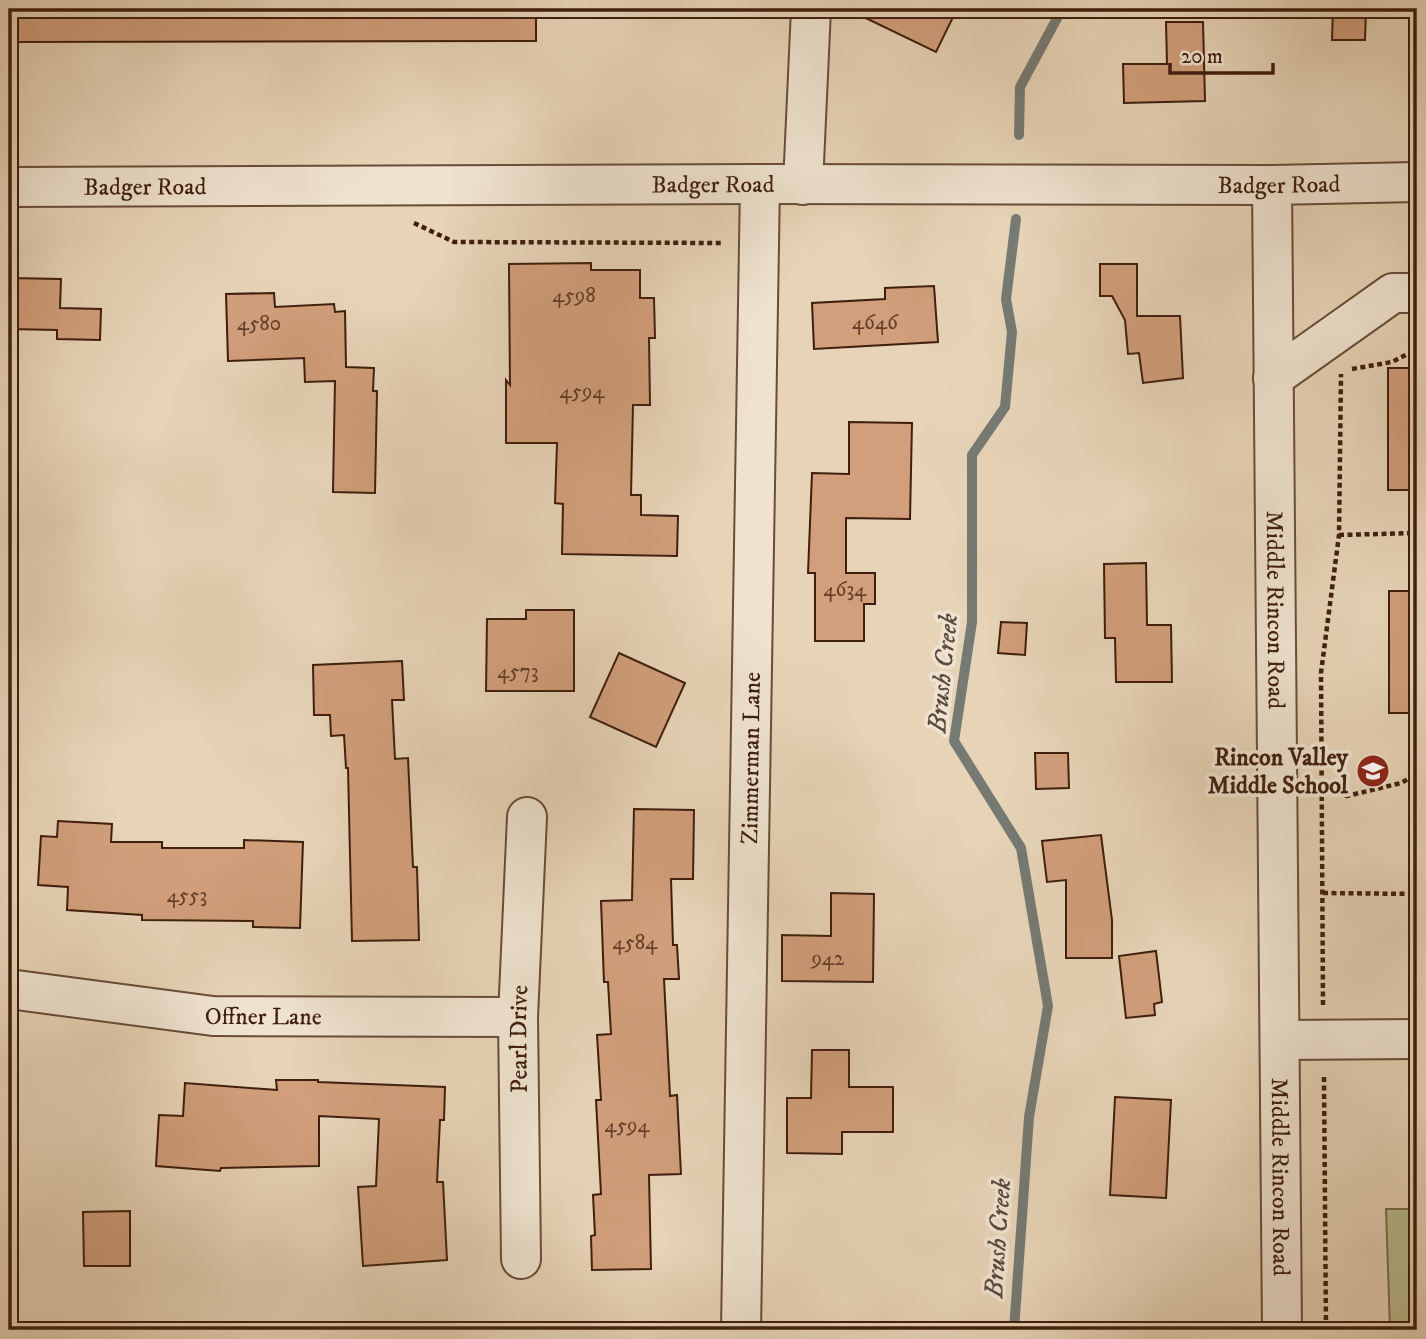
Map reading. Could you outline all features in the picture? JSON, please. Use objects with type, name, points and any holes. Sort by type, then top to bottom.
[{"type":"street","points":[[803,185],[811,9]]},
{"type":"street","name":"Badger Road","points":[[9,187],[1272,185],[1417,182]]},
{"type":"street","name":"Zimmerman Lane","points":[[741,1330],[760,184]]},
{"type":"street","name":"Middle Rincon Road","points":[[1272,185],[1282,1330]]},
{"type":"street","points":[[1273,377],[1393,293],[1417,293]]},
{"type":"street","name":"Pearl Drive","points":[[521,1259],[518,1017],[527,817]]},
{"type":"street","name":"Offner Lane","points":[[9,989],[213,1016],[518,1017]]},
{"type":"street","points":[[1281,1040],[1417,1039]]},
{"type":"path","points":[[403,218],[454,242],[758,244]]},
{"type":"path","points":[[1326,1330],[1321,673],[1339,534],[1341,369],[1392,362],[1417,349]]},
{"type":"path","points":[[1339,534],[1417,533]]},
{"type":"path","points":[[1321,787],[1347,796],[1401,783],[1417,774]]},
{"type":"path","points":[[1323,893],[1417,894]]},
{"type":"green space","points":[[1386,1209],[1417,1209],[1417,1330],[1390,1330]]},
{"type":"building","points":[[9,9],[536,9],[536,41],[9,42]]},
{"type":"building","points":[[847,9],[957,9],[936,52]]},
{"type":"building","points":[[1333,9],[1366,9],[1365,40],[1332,40]]},
{"type":"building","points":[[1166,22],[1203,22],[1205,101],[1124,103],[1123,64],[1167,64]]},
{"type":"building","points":[[591,263],[591,270],[640,270],[640,298],[654,298],[655,338],[649,338],[650,405],[633,405],[631,495],[641,495],[641,515],[678,516],[677,556],[562,554],[563,504],[555,503],[557,443],[506,443],[506,380],[510,385],[509,264]]},
{"type":"building","points":[[1100,264],[1137,264],[1137,316],[1180,316],[1183,378],[1143,383],[1139,353],[1128,354],[1125,320],[1112,296],[1100,296]]},
{"type":"building","points":[[9,278],[61,279],[60,308],[101,309],[100,340],[57,339],[57,330],[9,329]]},
{"type":"building","points":[[934,286],[938,342],[814,349],[812,303],[885,299],[885,288]]},
{"type":"building","points":[[274,293],[275,307],[334,304],[335,312],[345,311],[346,367],[374,368],[373,391],[377,391],[375,493],[333,492],[335,381],[305,382],[304,358],[228,361],[226,294]]},
{"type":"building","points":[[1388,368],[1417,368],[1417,490],[1388,490]]},
{"type":"building","points":[[849,422],[912,423],[910,519],[846,518],[846,573],[875,573],[875,604],[864,604],[864,641],[815,641],[815,573],[808,573],[812,473],[849,474]]},
{"type":"building","points":[[1146,563],[1147,625],[1171,625],[1172,682],[1116,682],[1115,638],[1105,638],[1104,564]]},
{"type":"building","points":[[1389,591],[1417,591],[1417,713],[1389,713]]},
{"type":"building","points":[[526,610],[574,610],[574,691],[486,691],[487,619],[526,619]]},
{"type":"building","points":[[1001,622],[1027,623],[1025,655],[998,653]]},
{"type":"building","points":[[619,653],[685,683],[656,747],[590,717]]},
{"type":"building","points":[[402,661],[404,700],[392,700],[395,759],[408,758],[413,867],[417,867],[419,940],[352,941],[348,768],[344,735],[331,736],[330,715],[314,715],[313,665]]},
{"type":"building","points":[[1035,753],[1068,753],[1069,788],[1036,789]]},
{"type":"building","points":[[634,809],[694,810],[693,879],[671,879],[673,945],[677,945],[679,979],[664,979],[670,1096],[677,1095],[681,1174],[649,1175],[651,1269],[592,1270],[591,1236],[595,1235],[593,1195],[601,1194],[596,1100],[601,1100],[597,1035],[611,1034],[608,982],[604,982],[601,901],[632,900]]},
{"type":"building","points":[[58,821],[112,824],[111,842],[162,842],[162,848],[244,848],[244,840],[303,842],[300,928],[253,927],[253,921],[142,920],[142,915],[67,910],[68,887],[38,885],[41,836],[57,837]]},
{"type":"building","points":[[1101,835],[1112,920],[1112,958],[1066,958],[1066,880],[1047,882],[1042,841]]},
{"type":"building","points":[[831,893],[874,894],[873,982],[782,981],[782,935],[831,936]]},
{"type":"building","points":[[1156,951],[1162,1002],[1154,1004],[1155,1015],[1126,1018],[1119,956]]},
{"type":"building","points":[[812,1050],[849,1050],[849,1087],[893,1087],[893,1132],[842,1132],[842,1154],[787,1153],[787,1098],[811,1098]]},
{"type":"building","points":[[276,1080],[445,1087],[444,1120],[440,1120],[437,1182],[443,1182],[447,1260],[363,1266],[358,1187],[376,1186],[379,1119],[319,1116],[319,1166],[221,1168],[220,1171],[156,1166],[159,1115],[183,1116],[185,1083],[277,1090]]},
{"type":"building","points":[[1115,1097],[1171,1100],[1166,1198],[1110,1195]]},
{"type":"building","points":[[130,1211],[130,1266],[84,1266],[83,1212]]},
{"type":"waterway","name":"Brush Creek","points":[[1019,135],[1020,87],[1062,9]]},
{"type":"waterway","name":"Brush Creek","points":[[1014,1330],[1029,1117],[1048,1006],[1021,848],[954,741],[972,622],[972,455],[1005,407],[1012,332],[1006,299],[1016,219]]},
{"type":"place","name":"Rincon Valley Middle School","points":[[1373,771]]}]
